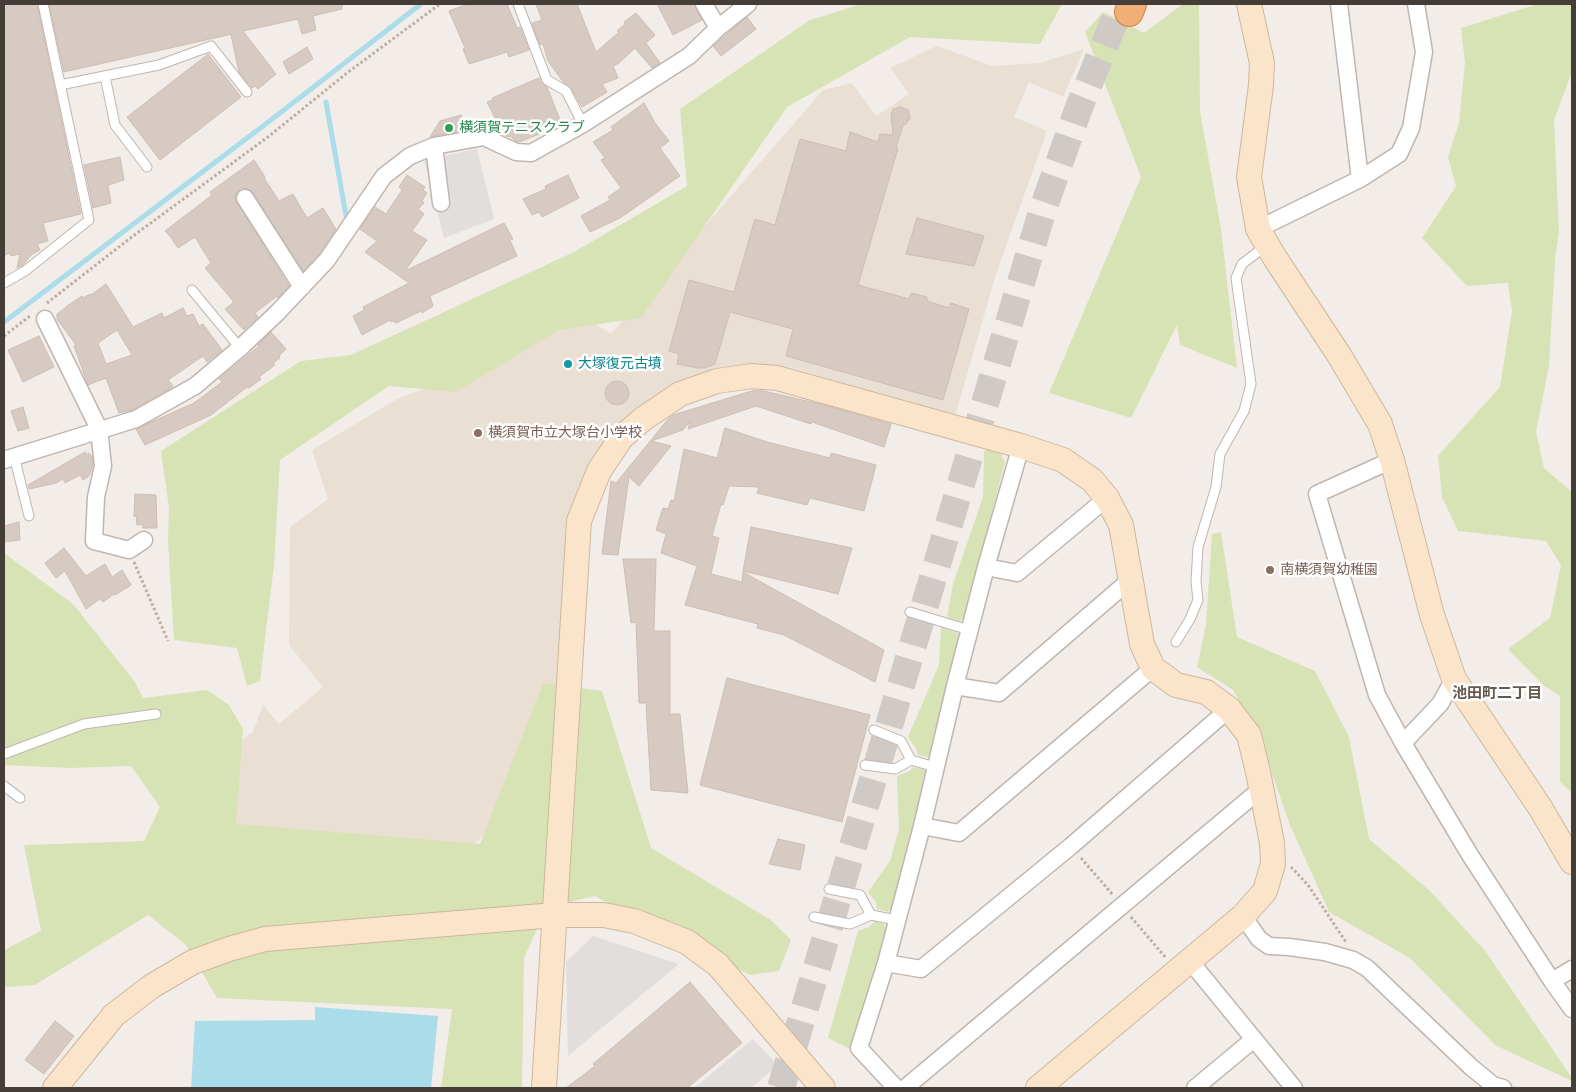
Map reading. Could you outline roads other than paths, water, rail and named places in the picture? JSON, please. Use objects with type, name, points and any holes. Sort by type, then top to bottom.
[{"type":"street","points":[[704,4],[718,28]]},
{"type":"street","points":[[9,458],[136,419],[195,386],[240,348],[328,260],[384,176],[410,156],[434,146],[484,137],[516,152],[531,153],[583,124],[689,56],[718,28],[748,4]]},
{"type":"street","points":[[1339,4],[1360,179]]},
{"type":"street","points":[[1262,237],[1399,154],[1411,128],[1424,52],[1416,4]]},
{"type":"street","points":[[1254,5],[1262,63],[1249,178],[1262,237],[1339,355],[1380,424],[1392,460],[1432,615],[1454,679],[1541,808],[1572,862]]},
{"type":"street","points":[[434,146],[441,203]]},
{"type":"street","points":[[246,198],[302,287]]},
{"type":"street","points":[[43,311],[99,429],[103,466],[96,497],[94,541],[129,550],[144,540]]},
{"type":"street","points":[[544,1088],[580,521],[598,471],[621,438],[643,419],[680,394],[717,381],[752,376],[777,378],[1021,446],[1063,460],[1092,480],[1107,498],[1121,525],[1142,644],[1153,668],[1176,684],[1206,692],[1229,709],[1248,735],[1262,788],[1272,852],[1273,864],[1265,891],[1243,916],[1038,1088]]},
{"type":"street","points":[[896,1088],[858,1048],[886,963],[922,826],[969,630],[1021,446]]},
{"type":"street","points":[[1392,460],[1317,494],[1377,695],[1403,743],[1470,854],[1572,1009]]},
{"type":"street","points":[[986,567],[1017,574],[1107,498]]},
{"type":"street","points":[[955,686],[999,693],[1130,580]]},
{"type":"street","points":[[922,826],[959,833],[1153,668]]},
{"type":"street","points":[[1403,743],[1440,704],[1454,679]]},
{"type":"street","points":[[886,963],[921,969],[1071,846],[1229,709]]},
{"type":"street","points":[[905,1088],[1262,788]]},
{"type":"street","points":[[55,1088],[114,1015],[152,986],[193,962],[229,949],[265,939],[555,915],[604,915],[634,921],[687,942],[718,965],[822,1088]]},
{"type":"street","points":[[1243,916],[1259,939],[1269,946],[1325,952],[1346,958],[1366,968],[1471,1067],[1493,1085],[1503,1088]]},
{"type":"street","points":[[1190,961],[1294,1088]]},
{"type":"street","points":[[1552,981],[1572,969]]},
{"type":"street","points":[[1194,1088],[1254,1039]]},
{"type":"lane","points":[[4,284],[89,220],[43,4]]},
{"type":"lane","points":[[518,4],[547,80],[566,91],[583,124]]},
{"type":"lane","points":[[60,85],[159,65],[211,46],[247,92]]},
{"type":"lane","points":[[105,76],[115,125],[147,167]]},
{"type":"lane","points":[[1176,642],[1190,619],[1198,600],[1196,582],[1198,547],[1216,487],[1220,454],[1244,411],[1251,384],[1236,278],[1242,264],[1262,237]]},
{"type":"lane","points":[[192,290],[240,348]]},
{"type":"lane","points":[[9,458],[29,516]]},
{"type":"lane","points":[[910,612],[969,630]]},
{"type":"lane","points":[[4,754],[84,724],[156,714]]},
{"type":"lane","points":[[874,730],[901,741],[911,760]]},
{"type":"lane","points":[[866,764],[895,769],[911,760],[935,767]]},
{"type":"lane","points":[[4,786],[20,798]]},
{"type":"lane","points":[[829,889],[860,895],[871,915]]},
{"type":"lane","points":[[814,917],[850,924],[871,915],[896,920]]},
{"type":"water","points":[[315,1007],[438,1016],[431,1088],[191,1088],[195,1021],[315,1020]]},
{"type":"waterway","points":[[4,322],[421,4]]},
{"type":"waterway","points":[[326,102],[347,221]]},
{"type":"tunnel","points":[[781,1088],[1042,212],[1078,110],[1120,7]]},
{"type":"place","name":"横須賀テニスクラブ","points":[[449,128]]},
{"type":"place","name":"大塚復元古墳","points":[[568,364]]},
{"type":"place","name":"横須賀市立大塚台小学校","points":[[478,433]]},
{"type":"place","name":"南横須賀幼稚園","points":[[1270,570]]},
{"type":"district","name":"池田町二丁目","points":[[1497,694]]}]
